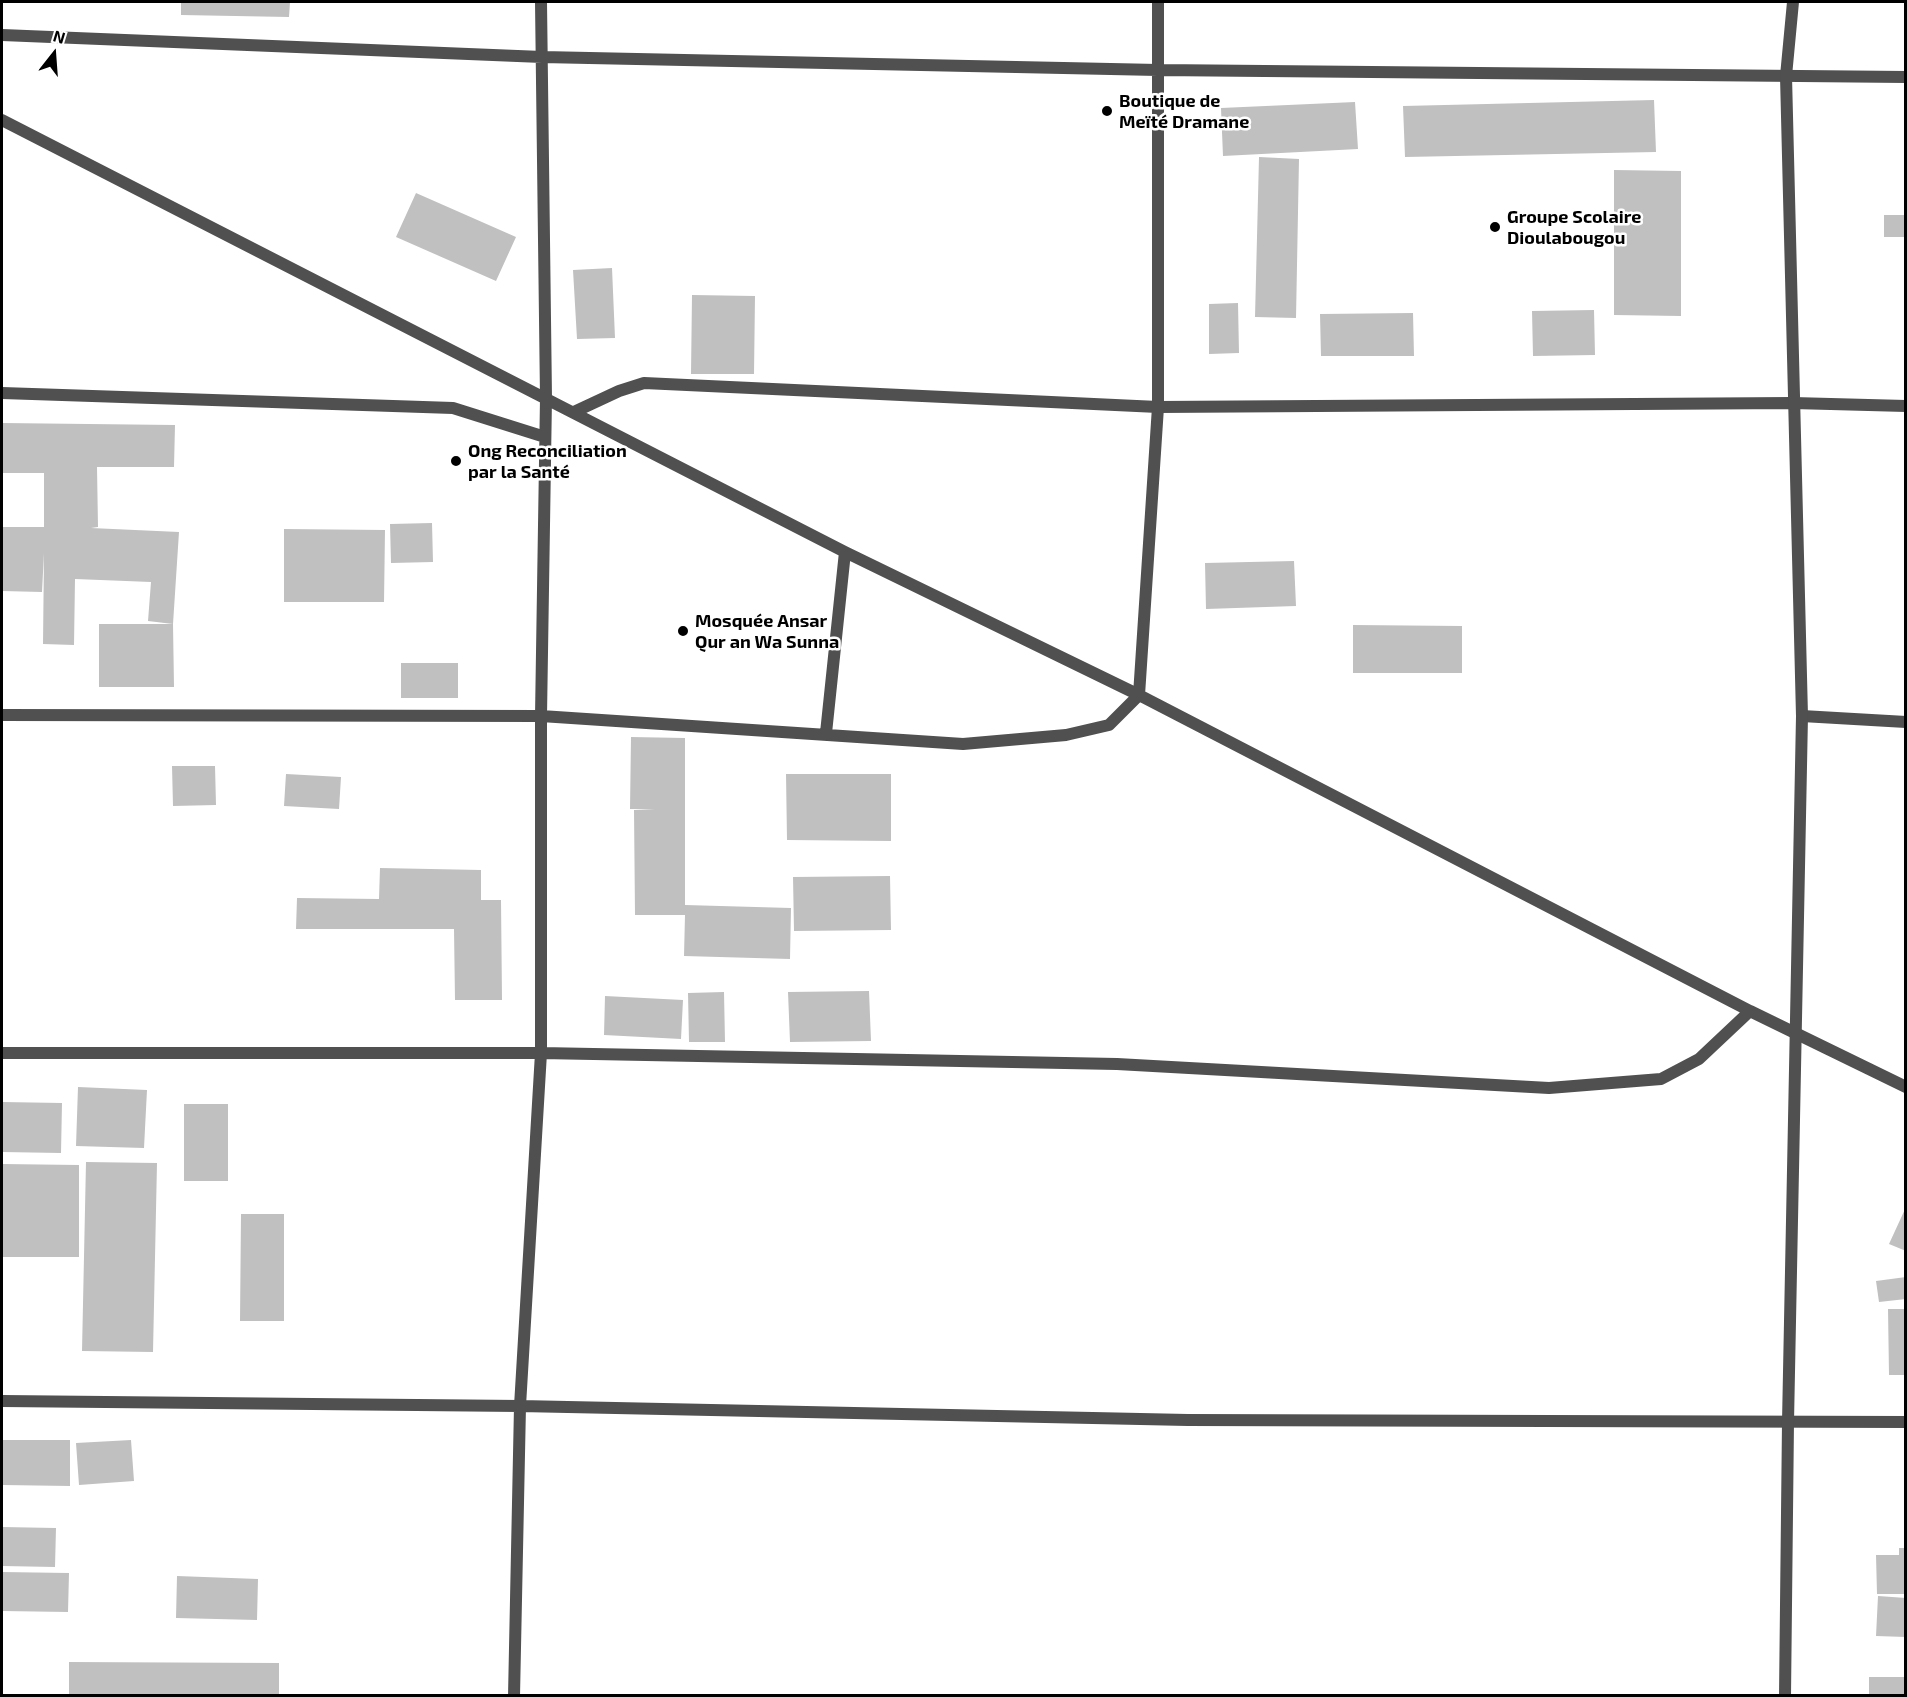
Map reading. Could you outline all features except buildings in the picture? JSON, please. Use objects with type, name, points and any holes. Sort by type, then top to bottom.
[{"type":"street","points":[[514,1695],[520,1406],[541,1053],[541,716],[546,398],[541,2]]},
{"type":"street","points":[[2,716],[541,716],[826,733],[963,744],[1066,735],[1109,725],[1139,695],[1158,407],[1158,2]]},
{"type":"street","points":[[1785,1695],[1788,1422],[1803,716],[1786,76],[1792,2]]},
{"type":"street","points":[[2,35],[542,57],[1158,70],[1905,77]]},
{"type":"street","points":[[2,120],[845,552],[1139,695],[1750,1011],[1905,1087]]},
{"type":"street","points":[[574,412],[619,391],[644,383],[1158,407],[1793,403],[1905,406]]},
{"type":"street","points":[[2,393],[453,408],[545,437]]},
{"type":"street","points":[[826,733],[845,552]]},
{"type":"street","points":[[1803,716],[1905,722]]},
{"type":"street","points":[[2,1053],[541,1053],[1117,1064],[1549,1088],[1661,1079],[1699,1059],[1750,1011]]},
{"type":"street","points":[[2,1401],[520,1406],[1188,1420],[1905,1422]]},
{"type":"place","name":"Boutique de Meïté Dramane","points":[[1107,111]]},
{"type":"place","name":"Groupe Scolaire Dioulabougou","points":[[1495,227]]},
{"type":"place","name":"Ong Reconciliation par la Santé","points":[[456,461]]},
{"type":"place","name":"Mosquée Ansar Qur an Wa Sunna","points":[[683,631]]}]
